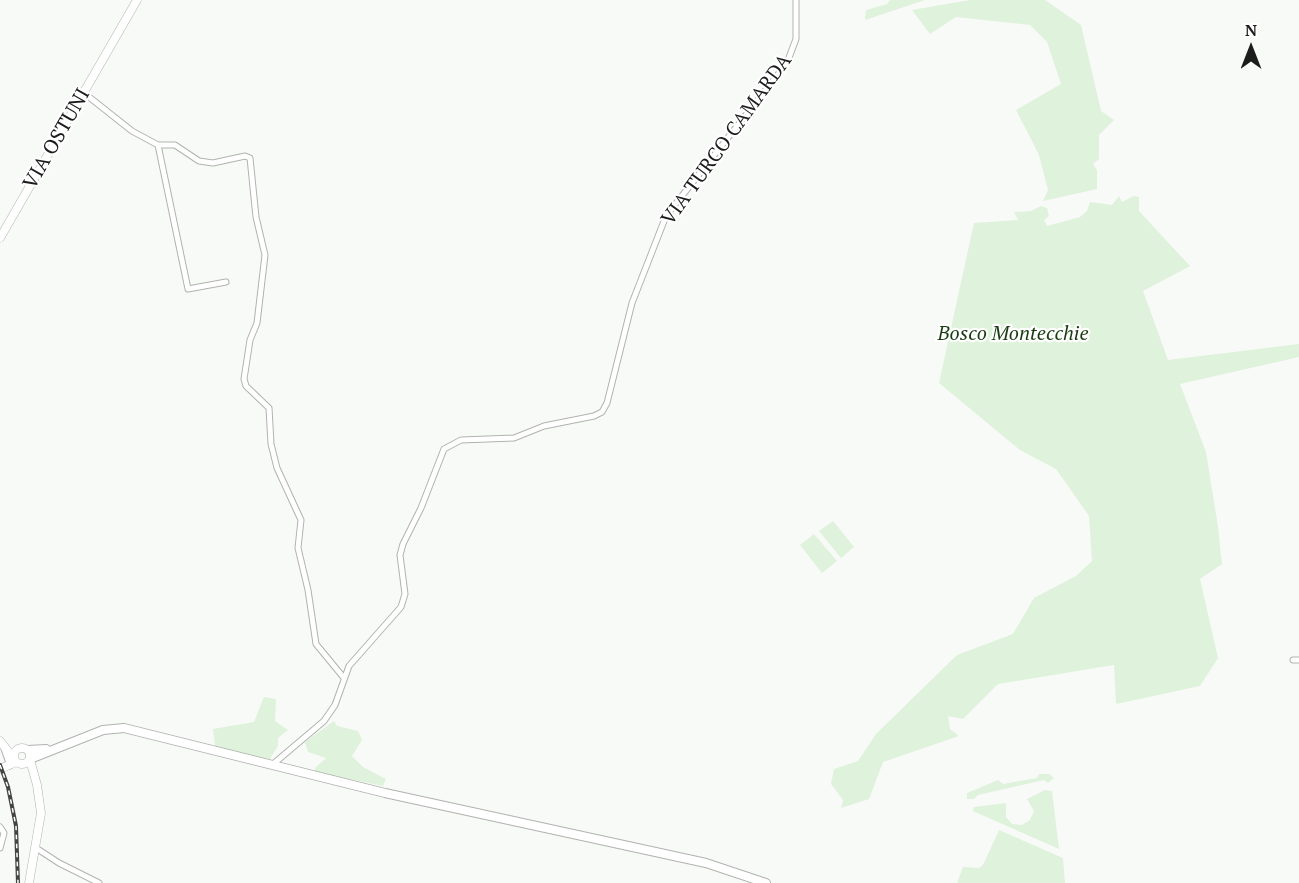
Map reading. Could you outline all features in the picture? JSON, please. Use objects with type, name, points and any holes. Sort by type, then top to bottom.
[{"type":"main road","name":"VIA OSTUNI","points":[[0,238],[137,0]]},
{"type":"main road","points":[[0,769],[21,759],[103,730],[124,728],[271,766],[706,863],[766,883]]},
{"type":"main road","points":[[0,740],[4,749],[21,759]]},
{"type":"main road","points":[[0,740],[10,746],[34,777],[41,813],[29,883]]},
{"type":"street","name":"VIA TURCO CAMARDA","points":[[271,766],[324,721],[335,705],[349,666],[390,621],[405,598],[400,555],[444,449],[461,440],[514,438],[544,426],[594,417],[602,412],[609,396],[632,303],[666,216],[787,63],[796,39],[796,0]]},
{"type":"street","points":[[84,93],[132,131],[158,146],[175,145],[199,161],[213,163],[245,156],[250,158],[256,217],[265,255],[256,323],[250,340],[244,379],[246,386],[269,408],[271,444],[277,468],[301,520],[298,548],[308,590],[316,644],[344,678]]},
{"type":"street","points":[[158,146],[188,289],[226,282]]},
{"type":"street","points":[[0,827],[4,833],[1,844]]},
{"type":"street","points":[[36,848],[60,864],[99,883]]},
{"type":"green space","points":[[890,0],[925,0],[865,20],[866,10],[887,4]]},
{"type":"green space","points":[[970,0],[1045,0],[1081,25],[1101,111],[1114,120],[1099,135],[1099,159],[1093,164],[1097,170],[1097,189],[1043,201],[1048,190],[1039,155],[1016,110],[1061,84],[1047,42],[1030,25],[956,17],[930,34],[912,10]]},
{"type":"green space","name":"Bosco Montecchie","points":[[1119,196],[1122,202],[1134,196],[1139,197],[1139,211],[1190,266],[1143,291],[1168,360],[1299,344],[1299,357],[1180,384],[1206,452],[1218,527],[1222,564],[1200,579],[1218,658],[1200,686],[1116,704],[1114,665],[998,684],[963,719],[948,716],[950,729],[959,736],[883,762],[869,799],[841,808],[843,800],[831,784],[834,769],[858,761],[876,734],[957,655],[1013,634],[1034,598],[1076,576],[1092,561],[1089,516],[1056,469],[1020,450],[939,383],[974,223],[1018,220],[1014,212],[1031,211],[1041,206],[1047,208],[1049,216],[1044,220],[1047,226],[1080,217],[1087,211],[1090,202],[1112,205]]},
{"type":"green space","points":[[833,521],[854,547],[841,558],[819,531]]},
{"type":"green space","points":[[814,534],[837,561],[822,573],[800,545]]},
{"type":"green space","points":[[264,697],[276,699],[275,721],[288,730],[278,738],[278,746],[270,759],[266,761],[215,746],[213,729],[254,722]]},
{"type":"green space","points":[[334,721],[337,726],[358,731],[362,740],[352,756],[363,767],[386,779],[383,786],[315,772],[315,768],[326,758],[308,752],[305,742]]},
{"type":"green space","points":[[1039,774],[1049,774],[1054,778],[1048,783],[1044,780],[967,799],[967,793],[998,780],[1003,784],[1037,778]]},
{"type":"green space","points":[[1045,790],[1052,791],[1059,849],[973,811],[974,807],[1006,803],[1006,817],[1012,824],[1022,825],[1030,820],[1034,811],[1027,799]]},
{"type":"green space","points":[[999,830],[1063,858],[1065,883],[957,883],[963,867],[979,868],[983,865]]},
{"type":"railway","points":[[0,765],[8,787],[16,826],[18,883]]}]
